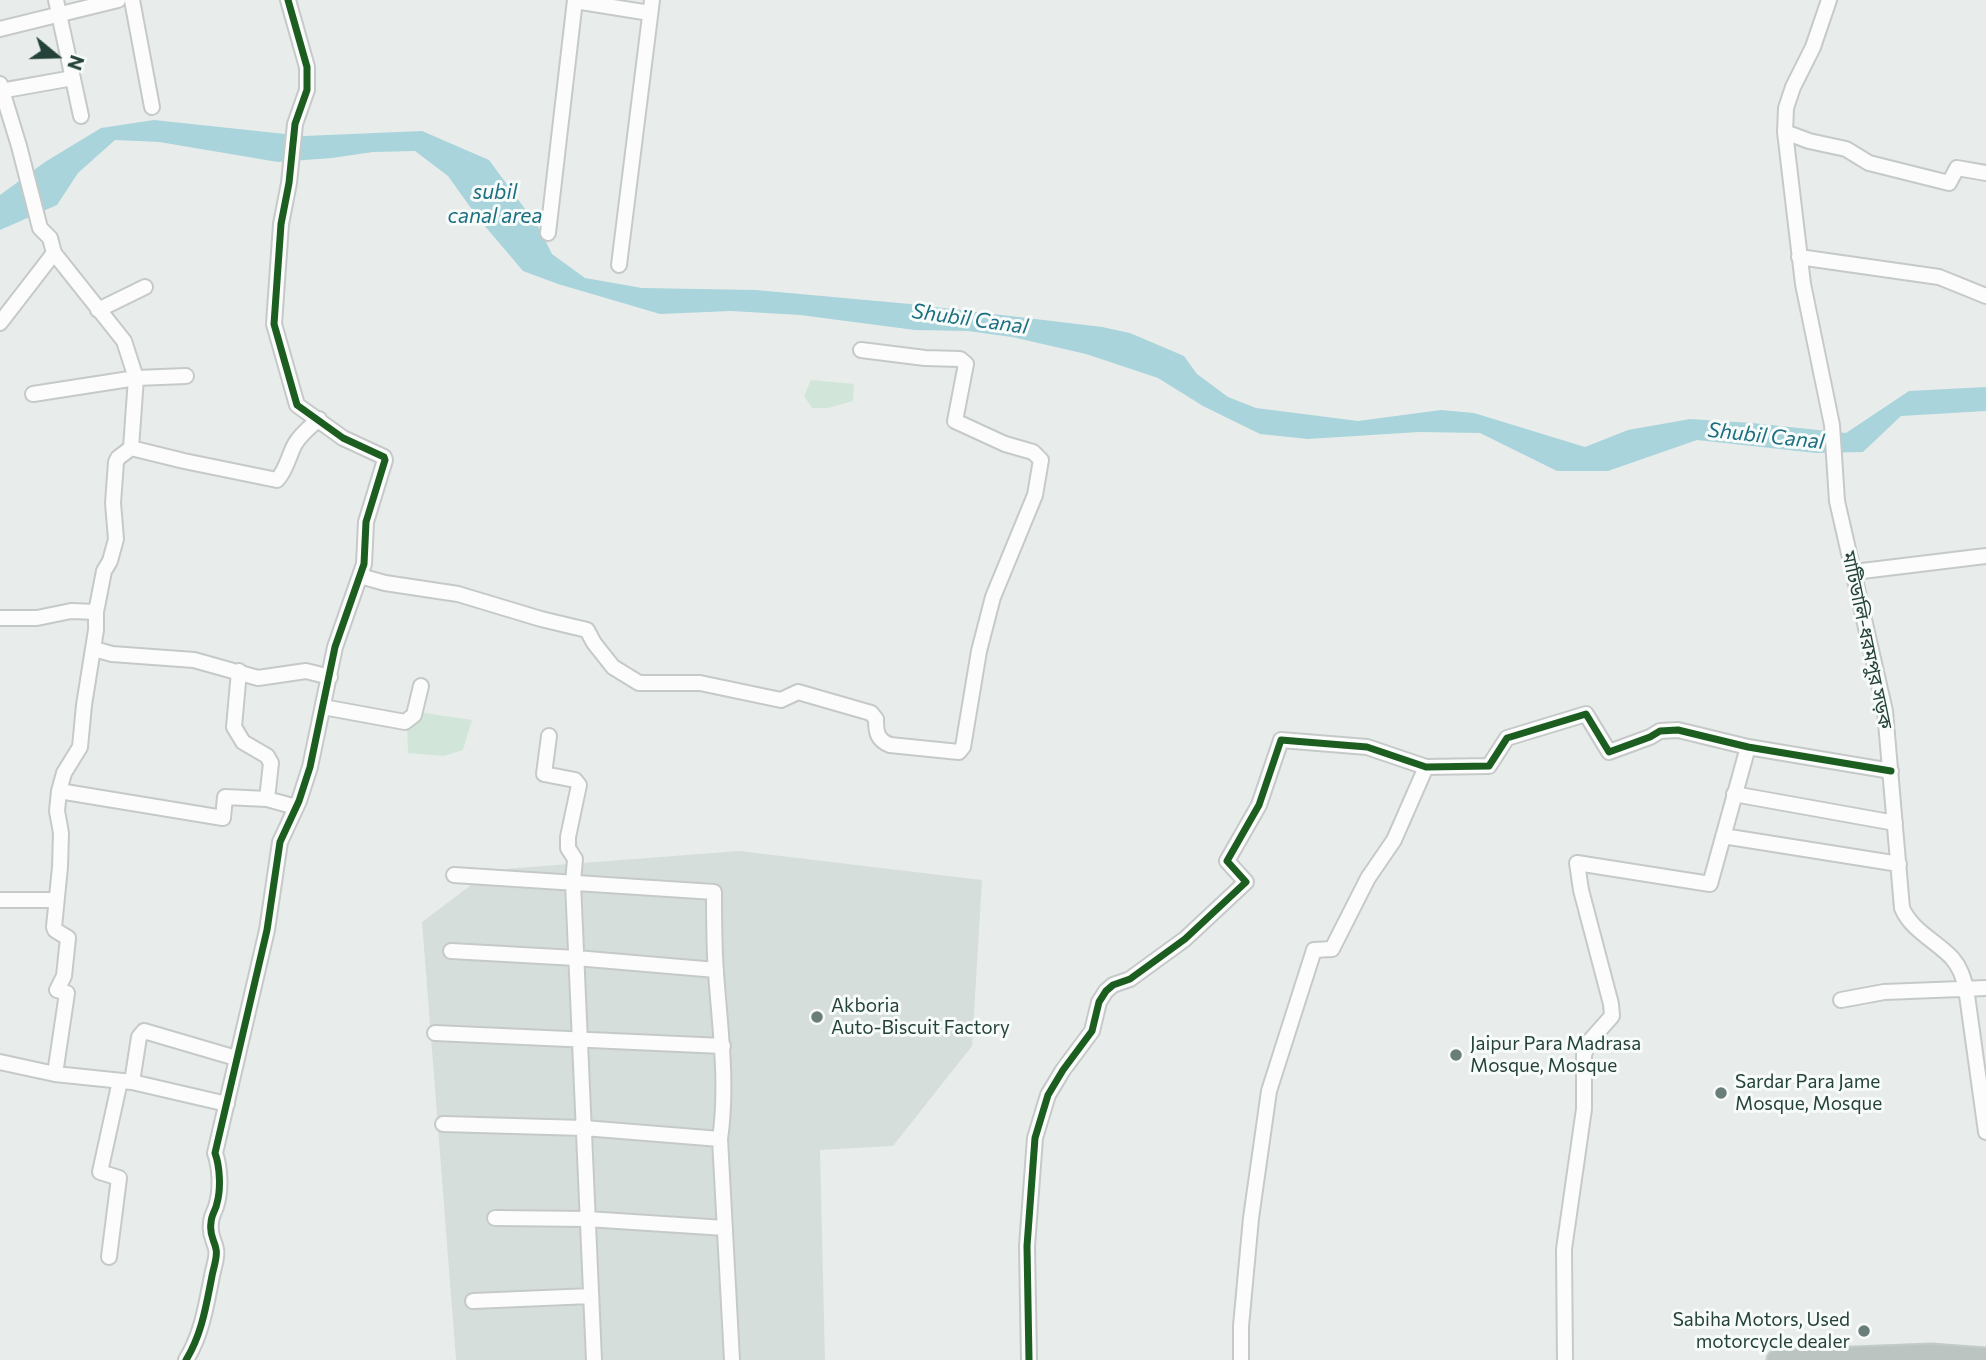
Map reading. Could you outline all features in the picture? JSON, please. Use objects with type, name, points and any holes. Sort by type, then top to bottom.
[{"type":"highway","points":[[1777,1360],[1931,1354],[1986,1358]]},
{"type":"street","points":[[0,29],[58,7],[118,0]]},
{"type":"street","points":[[132,0],[152,107]]},
{"type":"street","points":[[186,1360],[201,1329],[213,1272],[216,1249],[210,1226],[212,1212],[217,1204],[219,1164],[215,1153],[269,920],[281,842],[310,767],[335,647],[366,553],[366,522],[384,460],[343,438],[298,405],[274,324],[281,224],[289,183],[295,124],[307,90],[307,67],[288,0]]},
{"type":"street","points":[[1829,0],[1786,108],[1785,131],[1799,257],[1939,277],[1986,296]]},
{"type":"street","points":[[548,233],[575,1],[651,6],[619,265]]},
{"type":"street","points":[[58,7],[82,116]]},
{"type":"street","points":[[55,1074],[67,993],[57,989],[64,975],[68,938],[55,930],[60,867],[61,832],[57,811],[59,791],[64,774],[79,747],[94,649],[96,612],[104,571],[110,561],[116,538],[113,503],[116,462],[131,448],[136,378],[124,341],[54,253],[50,238],[40,228],[1,89],[73,78]]},
{"type":"street","points":[[1785,131],[1809,141],[1846,149],[1869,163],[1949,183],[1957,168],[1986,173]]},
{"type":"street","points":[[0,323],[54,253]]},
{"type":"street","name":"মাটিডালি-ধরমপুর সড়ক","points":[[1799,257],[1832,425],[1837,501],[1885,711],[1902,908],[1906,918],[1953,959],[1961,972],[1966,988],[1986,1132]]},
{"type":"street","points":[[98,310],[145,287]]},
{"type":"street","points":[[360,576],[385,583],[458,594],[587,630],[613,667],[639,683],[700,683],[781,700],[798,692],[870,713],[876,719],[876,732],[882,742],[890,745],[959,752],[963,747],[978,651],[993,597],[1035,495],[1041,460],[1033,452],[1005,444],[955,421],[966,364],[960,359],[925,358],[861,350]]},
{"type":"street","points":[[33,394],[136,378],[186,376]]},
{"type":"street","points":[[131,448],[277,480],[286,470],[294,446],[305,431],[319,419]]},
{"type":"street","points":[[1854,572],[1986,556]]},
{"type":"street","points":[[0,618],[37,618],[71,611],[96,612]]},
{"type":"street","points":[[94,649],[112,654],[194,660],[258,678],[306,671],[330,677]]},
{"type":"street","points":[[239,671],[234,727],[243,742],[267,756],[271,763],[267,799]]},
{"type":"street","points":[[323,707],[405,722],[414,715],[422,686]]},
{"type":"street","points":[[1029,1360],[1027,1246],[1035,1138],[1048,1095],[1063,1070],[1093,1031],[1099,1002],[1106,991],[1113,985],[1130,979],[1185,939],[1246,883],[1227,861],[1258,805],[1281,740],[1367,747],[1426,767],[1489,766],[1507,738],[1586,714],[1609,752],[1660,731],[1678,730],[1748,747],[1891,771]]},
{"type":"street","points":[[549,736],[544,774],[575,780],[579,785],[568,848],[575,859],[573,883],[594,1360]]},
{"type":"street","points":[[1565,1360],[1564,1249],[1584,1109],[1584,1055],[1588,1043],[1612,1016],[1581,890],[1577,863],[1710,884],[1748,747]]},
{"type":"street","points":[[1241,1360],[1241,1326],[1251,1218],[1269,1091],[1314,950],[1332,949],[1368,878],[1394,840],[1426,767]]},
{"type":"street","points":[[59,791],[223,818],[225,797],[267,799],[296,807]]},
{"type":"street","points":[[1734,794],[1895,823]]},
{"type":"street","points":[[1723,836],[1899,864]]},
{"type":"street","points":[[454,875],[713,892],[723,1046],[723,1115],[720,1139],[732,1360]]},
{"type":"street","points":[[0,900],[56,900]]},
{"type":"street","points":[[451,951],[716,970]]},
{"type":"street","points":[[1841,1000],[1884,992],[1986,988]]},
{"type":"street","points":[[109,1258],[119,1178],[100,1172],[139,1037],[144,1031],[236,1058]]},
{"type":"street","points":[[435,1033],[723,1046]]},
{"type":"street","points":[[0,1062],[55,1074],[126,1081],[227,1104]]},
{"type":"street","points":[[443,1124],[584,1128],[720,1139]]},
{"type":"street","points":[[495,1218],[587,1219],[725,1228]]},
{"type":"street","points":[[473,1301],[591,1296]]},
{"type":"shaded area","points":[[739,851],[982,880],[972,1046],[893,1146],[820,1150],[825,1360],[456,1360],[422,922],[491,870]]},
{"type":"green space","points":[[811,380],[854,384],[853,401],[828,408],[812,408],[804,396]]},
{"type":"green space","points":[[418,712],[472,720],[463,750],[444,756],[408,753],[407,724]]},
{"type":"water","name":"subil canal area","points":[[154,120],[304,136],[422,131],[489,160],[539,228],[552,254],[585,278],[642,288],[756,290],[910,304],[1102,327],[1130,333],[1184,356],[1197,374],[1228,397],[1256,408],[1358,421],[1441,410],[1474,413],[1585,447],[1628,430],[1690,419],[1846,433],[1909,391],[1986,387],[1986,411],[1901,416],[1863,452],[1816,453],[1697,440],[1608,471],[1557,471],[1480,433],[1419,432],[1308,439],[1260,434],[1203,406],[1158,378],[1086,354],[1012,337],[968,331],[915,330],[800,315],[731,311],[660,314],[558,284],[523,271],[478,218],[448,176],[415,151],[373,152],[278,162],[159,142],[115,140],[78,173],[57,205],[0,230],[0,195],[45,162],[101,128]]},
{"type":"cycle path","points":[[186,1360],[200,1330],[216,1259],[211,1234],[212,1217],[219,1191],[215,1153],[267,930],[280,842],[299,801],[310,767],[335,647],[364,564],[366,522],[385,460],[384,457],[343,438],[297,405],[274,324],[281,224],[289,183],[295,124],[307,90],[307,67],[288,0]]},
{"type":"cycle path","points":[[1029,1360],[1027,1246],[1035,1138],[1048,1095],[1092,1031],[1099,1002],[1106,991],[1113,985],[1130,979],[1185,939],[1246,882],[1227,861],[1259,805],[1281,740],[1367,747],[1426,767],[1489,766],[1507,738],[1586,714],[1609,752],[1660,731],[1678,730],[1748,747],[1891,771]]},
{"type":"place","name":"Akboria Auto-Biscuit Factory","points":[[817,1017]]},
{"type":"place","name":"Jaipur Para Madrasa Mosque, Mosque","points":[[1456,1055]]},
{"type":"place","name":"Sardar Para Jame Mosque, Mosque","points":[[1721,1093]]},
{"type":"place","name":"Sabiha Motors, Used motorcycle dealer","points":[[1864,1331]]},
{"type":"water label","name":"Shubil Canal","points":[[970,319]]},
{"type":"water label","name":"Shubil Canal","points":[[1766,436]]}]
